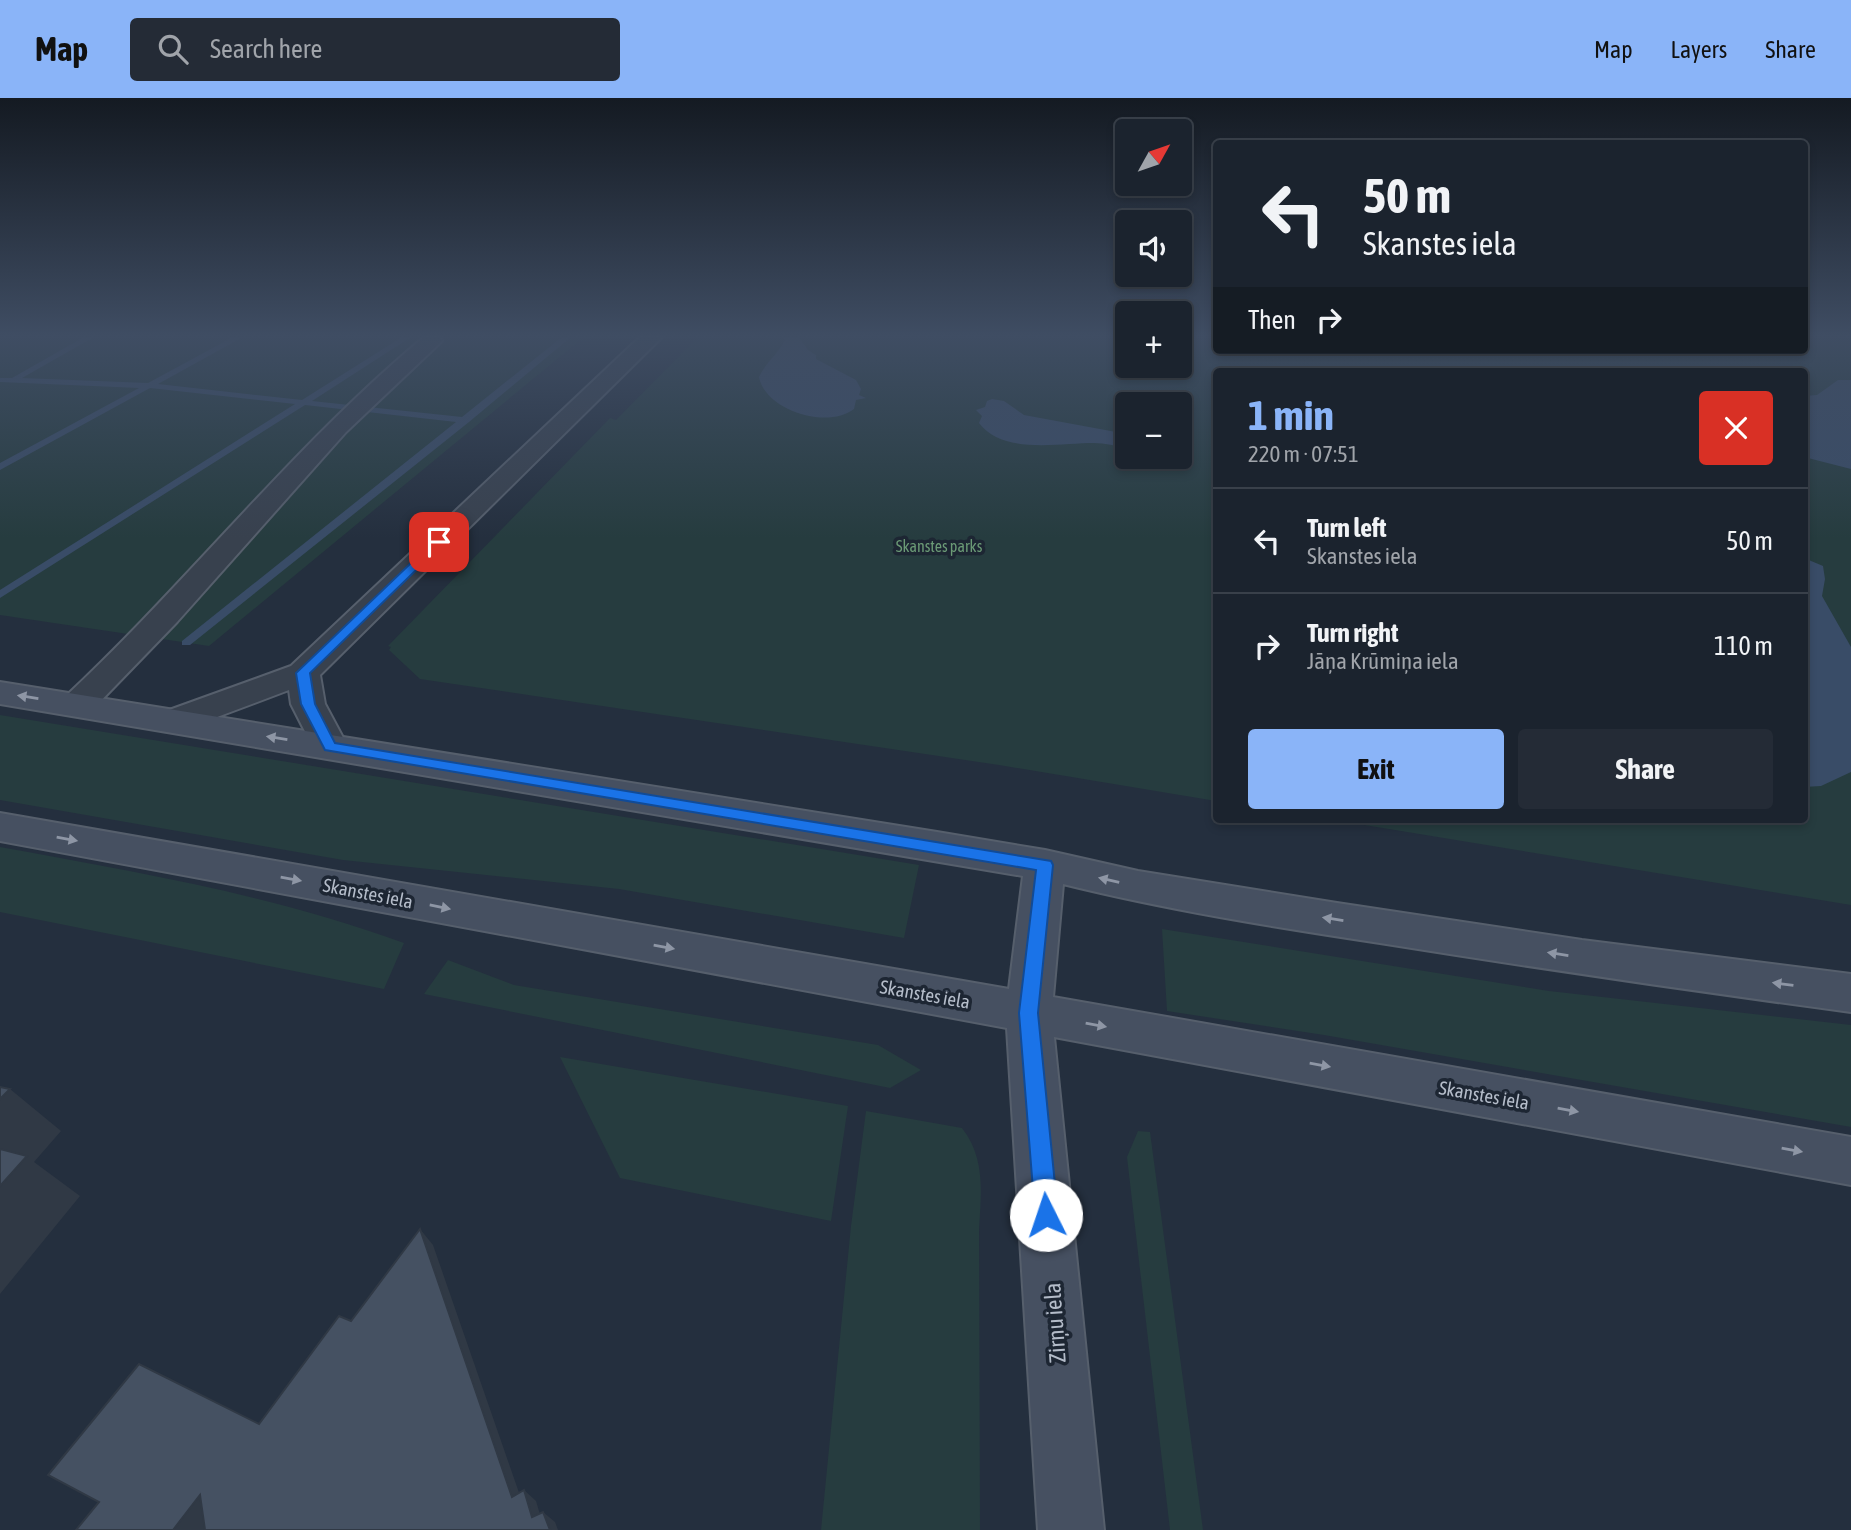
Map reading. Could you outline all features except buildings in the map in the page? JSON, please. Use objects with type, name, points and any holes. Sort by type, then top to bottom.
[{"type":"main road","points":[[0,693],[1045,865],[1138,887],[1337,920],[1582,958],[1851,993]]},
{"type":"main road","name":"Skanstes iela","points":[[0,827],[1851,1161]]},
{"type":"main road","name":"Zirņu iela","points":[[1045,865],[1029,1013],[1071,1530]]},
{"type":"street","points":[[76,705],[125,660],[344,420],[362,404]]},
{"type":"street","points":[[173,721],[303,673],[583,404]]},
{"type":"street","points":[[303,673],[308,704],[330,747]]},
{"type":"green space","points":[[0,404],[503,404],[209,646],[0,615]]},
{"type":"green space","name":"Skanstes parks","points":[[632,404],[1115,404],[1115,469],[1192,469],[1192,404],[1213,404],[1213,801],[999,765],[420,679],[388,646],[610,418],[616,420]]},
{"type":"green space","name":"Skanstes parks","points":[[1808,404],[1851,404],[1851,905],[1352,823],[1808,823]]},
{"type":"green space","points":[[0,715],[919,865],[904,938],[619,889],[343,860],[0,800]]},
{"type":"green space","points":[[0,847],[255,898],[355,926],[404,943],[384,989],[0,912]]},
{"type":"green space","points":[[1162,929],[1549,991],[1851,1025],[1851,1127],[1324,1035],[1167,1011]]},
{"type":"green space","points":[[448,960],[514,985],[878,1045],[921,1070],[890,1088],[424,994]]},
{"type":"green space","points":[[560,1057],[848,1106],[831,1221],[620,1178]]},
{"type":"green space","points":[[866,1111],[962,1128],[975,1152],[981,1190],[980,1530],[821,1530],[851,1226]]},
{"type":"green space","points":[[1138,1131],[1150,1132],[1203,1530],[1170,1530],[1127,1157]]},
{"type":"water","points":[[780,404],[855,404],[854,409],[829,418],[814,417]]},
{"type":"water","points":[[986,404],[1008,404],[1024,415],[1115,432],[1115,446],[1094,443],[1032,445],[1002,440],[979,423],[982,416],[976,410],[985,407]]},
{"type":"water","points":[[1808,404],[1851,404],[1851,469],[1808,458]]},
{"type":"water","points":[[1808,560],[1823,566],[1825,579],[1822,596],[1851,647],[1851,772],[1821,786],[1808,787]]},
{"type":"waterway","points":[[0,467],[116,404]]},
{"type":"waterway","points":[[0,595],[302,404]]},
{"type":"waterway","points":[[316,404],[464,420]]},
{"type":"waterway","points":[[464,420],[484,404]]},
{"type":"waterway","points":[[186,643],[464,420]]},
{"type":"route","points":[[439,542],[303,673],[308,704],[330,747],[1045,865],[1029,1013],[1046,1215]]}]
